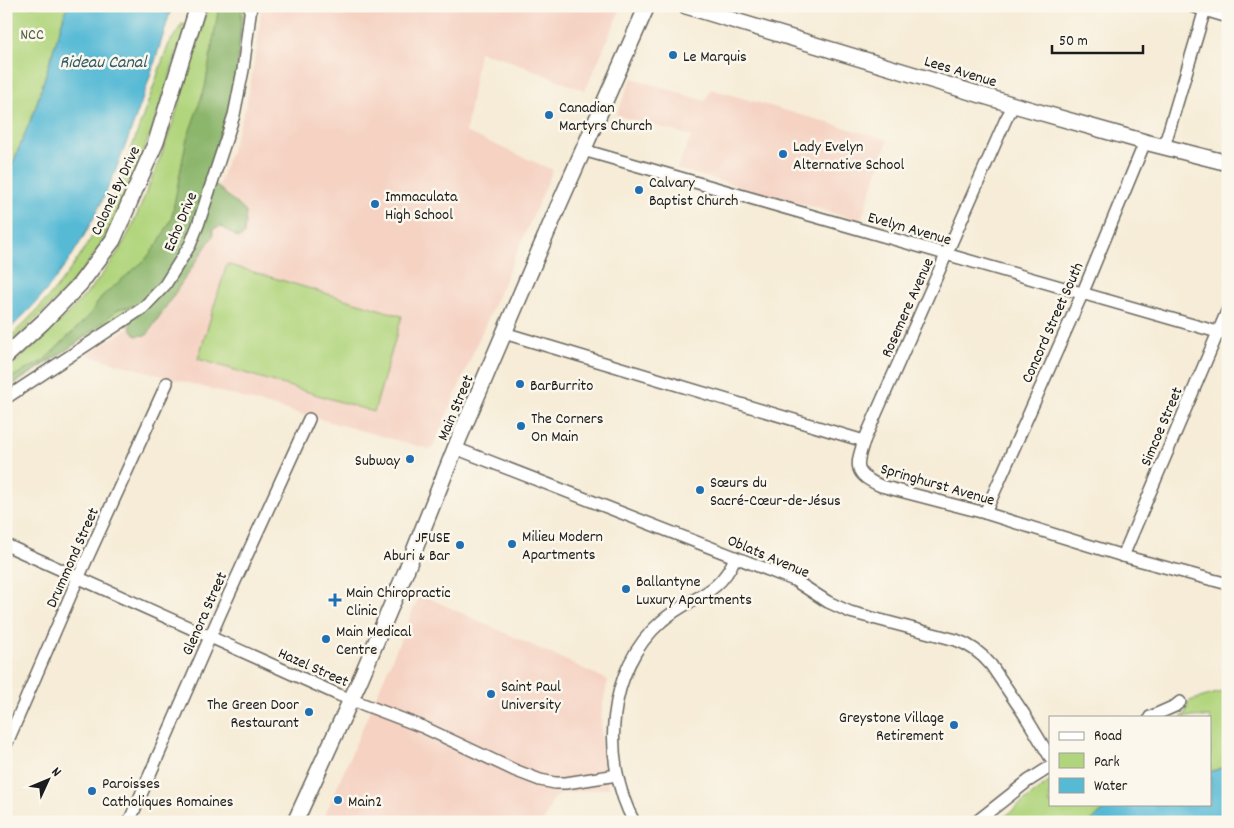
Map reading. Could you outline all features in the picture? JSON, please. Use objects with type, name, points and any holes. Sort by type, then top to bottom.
[{"type":"main road","name":"Colonel By Drive","points":[[6,356],[80,284],[113,240],[156,142],[198,6]]},
{"type":"main road","name":"Main Street","points":[[295,822],[351,700],[406,572],[455,448],[646,6]]},
{"type":"main road","name":"Lees Avenue","points":[[686,6],[1145,142],[1228,163]]},
{"type":"street","name":"Echo Drive","points":[[6,398],[143,308],[165,285],[190,245],[234,115],[252,6]]},
{"type":"street","points":[[1191,6],[1206,8],[1228,17]]},
{"type":"street","points":[[1164,147],[1206,8]]},
{"type":"street","name":"Rosemere Avenue","points":[[864,441],[1014,104]]},
{"type":"street","name":"Concord Street South","points":[[985,513],[1083,292],[1145,142]]},
{"type":"street","name":"Evelyn Avenue","points":[[583,150],[1223,333]]},
{"type":"street","name":"Simcoe Street","points":[[1123,556],[1223,333],[1228,309]]},
{"type":"street","points":[[504,333],[864,441]]},
{"type":"street","name":"Drummond Street","points":[[6,745],[79,577],[167,383]]},
{"type":"street","name":"Glenora Street","points":[[129,822],[210,636],[309,419]]},
{"type":"street","name":"Springhurst Avenue","points":[[864,441],[858,461],[860,472],[870,481],[881,486],[985,513],[1123,556],[1228,584]]},
{"type":"street","name":"Oblats Avenue","points":[[455,448],[794,580],[828,602],[850,612],[956,640],[971,646],[991,665],[1049,755]]},
{"type":"street","name":"Hazel Street","points":[[6,545],[351,700],[423,727],[540,780],[566,783],[617,775]]},
{"type":"street","points":[[634,822],[624,801],[613,756],[613,733],[617,702],[623,680],[631,662],[654,628],[670,614],[712,590],[728,573],[735,558]]},
{"type":"street","points":[[1152,716],[1180,702]]},
{"type":"street","points":[[976,822],[1028,781],[1049,768]]},
{"type":"shaded area","name":"Immaculata High School","points":[[261,6],[303,6],[344,17],[347,6],[622,6],[585,91],[501,57],[479,52],[466,132],[553,170],[432,450],[87,355],[155,310],[200,239],[246,107],[258,41]]},
{"type":"shaded area","name":"Lady Evelyn Alternative School","points":[[632,78],[705,101],[711,89],[888,140],[861,221],[677,169],[691,136],[616,115]]},
{"type":"shaded area","name":"Saint Paul University","points":[[420,594],[608,680],[602,708],[601,741],[609,788],[564,793],[553,799],[543,822],[322,822]]},
{"type":"green space","name":"NCC","points":[[6,6],[67,6],[35,109],[6,180]]},
{"type":"green space","points":[[208,6],[245,6],[234,83],[139,302],[6,390],[6,371],[51,330],[94,285],[107,269],[126,237],[165,145]]},
{"type":"green space","points":[[219,6],[242,6],[238,87],[234,106],[209,174],[210,180],[246,212],[244,235],[238,238],[221,226],[213,229],[213,236],[147,335],[136,336],[130,327],[134,306],[119,309],[71,347],[6,388],[6,380],[43,361],[89,316],[101,297],[145,260],[158,243],[171,220],[186,142],[205,87]]},
{"type":"green space","points":[[182,24],[186,25],[154,124],[131,183],[107,234],[95,254],[69,285],[6,347],[6,340],[37,310],[65,276],[101,221],[118,185],[169,44]]},
{"type":"green space","points":[[227,264],[402,316],[374,412],[198,359]]},
{"type":"green space","points":[[1228,690],[1228,765],[1212,771],[1212,716],[1183,716],[1189,701]]},
{"type":"green space","points":[[1049,782],[1049,806],[1116,806],[1103,811],[1090,822],[998,822]]},
{"type":"water","name":"Rideau Canal","points":[[67,6],[172,6],[136,117],[119,162],[95,216],[66,265],[29,310],[6,332],[6,180],[35,109]]},
{"type":"water","points":[[1228,766],[1228,822],[1090,822],[1103,811],[1117,806],[1212,806],[1212,771]]},
{"type":"place","name":"Le Marquis","points":[[673,55]]},
{"type":"place","name":"Canadian Martyrs Church","points":[[549,115]]},
{"type":"place","name":"Lady Evelyn Alternative School","points":[[783,154]]},
{"type":"place","name":"Calvary Baptist Church","points":[[639,190]]},
{"type":"place","name":"Immaculata High School","points":[[375,204]]},
{"type":"place","name":"BarBurrito","points":[[520,384]]},
{"type":"place","name":"The Corners On Main","points":[[521,426]]},
{"type":"place","name":"Subway","points":[[410,459]]},
{"type":"place","name":"Sœurs du Sacré-Cœur-de-Jésus","points":[[700,490]]},
{"type":"place","name":"Milieu Modern Apartments","points":[[512,544]]},
{"type":"place","name":"JFUSE Aburi & Bar","points":[[460,545]]},
{"type":"place","name":"Ballantyne Luxury Apartments","points":[[626,589]]},
{"type":"place","name":"Main Chiropractic Clinic","points":[[335,600]]},
{"type":"place","name":"Main Medical Centre","points":[[326,639]]},
{"type":"place","name":"Saint Paul University","points":[[491,694]]},
{"type":"place","name":"The Green Door Restaurant","points":[[309,712]]},
{"type":"place","name":"Greystone Village Retirement","points":[[954,725]]},
{"type":"place","name":"Paroisses Catholiques Romaines","points":[[92,791]]},
{"type":"place","name":"Main2","points":[[338,800]]}]
